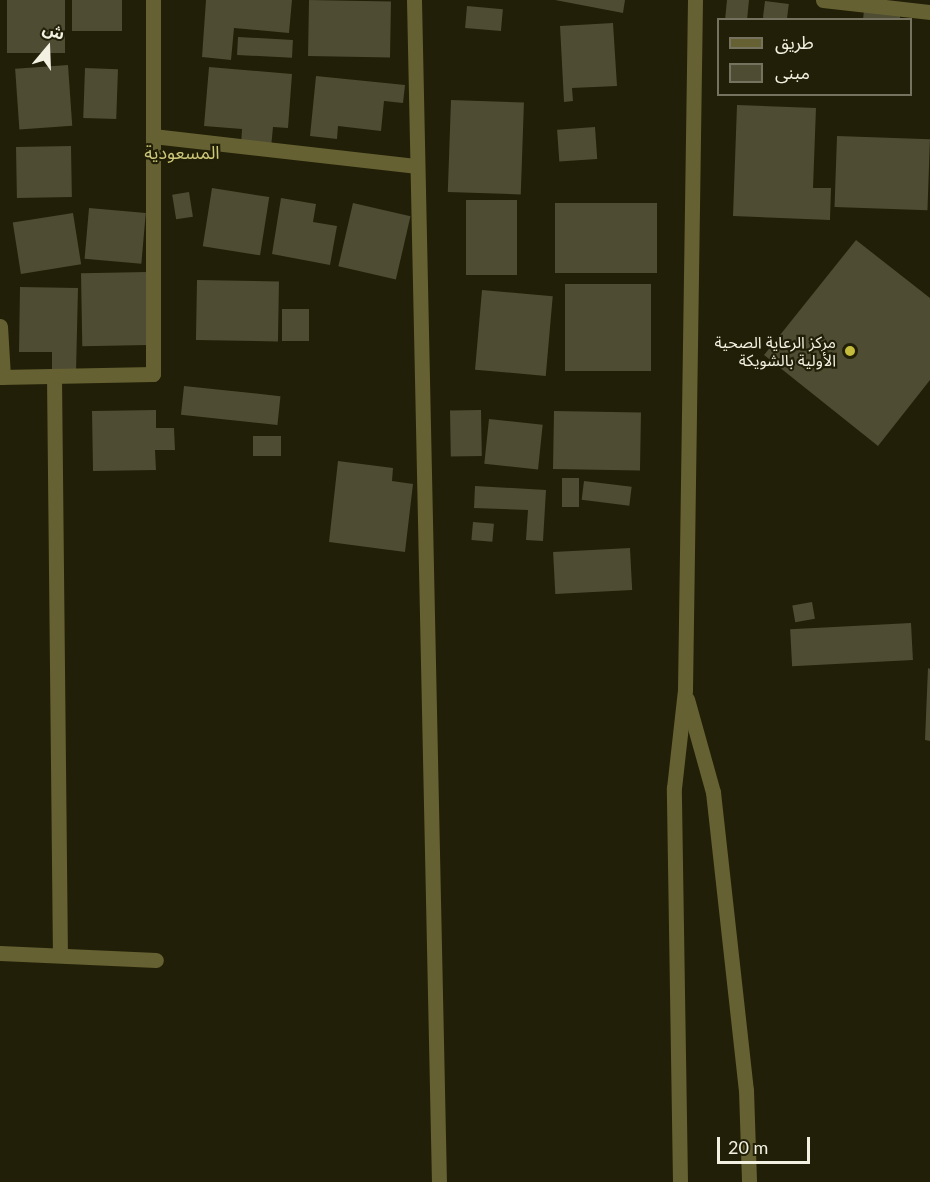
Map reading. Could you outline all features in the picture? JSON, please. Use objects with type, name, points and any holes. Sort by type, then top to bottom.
[{"type":"street","points":[[0,326],[2,377],[153,374],[153,0]]},
{"type":"street","points":[[414,0],[415,166],[439,1182]]},
{"type":"street","points":[[680,1182],[674,788],[685,690],[696,0]]},
{"type":"street","points":[[823,0],[930,12]]},
{"type":"street","points":[[153,136],[415,166]]},
{"type":"street","points":[[54,376],[60,954]]},
{"type":"street","points":[[685,690],[713,792],[746,1089],[749,1182]]},
{"type":"street","points":[[0,953],[156,960]]},
{"type":"building","points":[[7,0],[65,0],[65,53],[7,53]]},
{"type":"building","points":[[72,0],[122,0],[122,31],[72,31]]},
{"type":"building","points":[[206,0],[292,0],[289,33],[234,28],[231,60],[202,57]]},
{"type":"building","points":[[309,0],[391,1],[390,57],[308,56]]},
{"type":"building","points":[[555,0],[625,0],[623,13]]},
{"type":"building","points":[[727,0],[749,0],[747,18],[725,18]]},
{"type":"building","points":[[765,1],[789,4],[787,18],[763,18]]},
{"type":"building","points":[[467,6],[503,9],[501,31],[465,28]]},
{"type":"building","points":[[864,10],[900,12],[900,18],[863,18]]},
{"type":"building","points":[[613,23],[617,86],[572,88],[573,101],[564,102],[560,26]]},
{"type":"building","points":[[238,37],[293,40],[292,58],[237,55]]},
{"type":"building","points":[[68,65],[72,126],[19,130],[15,69]]},
{"type":"building","points":[[209,67],[292,74],[288,128],[273,127],[271,148],[241,146],[242,129],[204,126]]},
{"type":"building","points":[[85,68],[118,69],[116,119],[83,118]]},
{"type":"building","points":[[316,76],[405,85],[403,103],[384,101],[381,131],[338,126],[337,139],[310,136]]},
{"type":"building","points":[[451,100],[524,103],[521,194],[448,192]]},
{"type":"building","points":[[737,105],[816,108],[813,188],[831,188],[830,220],[733,216]]},
{"type":"building","points":[[595,127],[597,159],[559,162],[557,130]]},
{"type":"building","points":[[837,136],[930,139],[927,210],[835,207]]},
{"type":"building","points":[[71,146],[72,197],[17,198],[16,147]]},
{"type":"building","points":[[212,188],[269,197],[260,255],[203,246]]},
{"type":"building","points":[[189,192],[193,217],[176,219],[172,195]]},
{"type":"building","points":[[281,198],[316,204],[313,222],[337,226],[330,265],[272,254]]},
{"type":"building","points":[[466,200],[517,200],[517,275],[466,275]]},
{"type":"building","points":[[353,203],[410,216],[396,280],[338,266]]},
{"type":"building","points":[[555,203],[657,203],[657,273],[555,273]]},
{"type":"building","points":[[89,208],[146,213],[141,264],[85,259]]},
{"type":"building","points":[[73,213],[81,264],[21,274],[13,223]]},
{"type":"building","points":[[856,240],[930,298],[930,380],[878,446],[764,355]]},
{"type":"building","points":[[147,272],[148,345],[82,346],[81,273]]},
{"type":"building","points":[[197,280],[279,281],[278,341],[196,340]]},
{"type":"building","points":[[565,284],[651,284],[651,371],[565,371]]},
{"type":"building","points":[[20,287],[78,288],[76,372],[52,372],[52,352],[19,352]]},
{"type":"building","points":[[482,290],[553,296],[546,376],[475,370]]},
{"type":"building","points":[[282,309],[309,309],[309,341],[282,341]]},
{"type":"building","points":[[184,386],[280,396],[277,425],[181,415]]},
{"type":"building","points":[[156,410],[156,428],[174,428],[175,450],[155,450],[156,470],[93,471],[92,411]]},
{"type":"building","points":[[481,410],[482,456],[451,457],[450,411]]},
{"type":"building","points":[[554,411],[641,413],[640,471],[553,469]]},
{"type":"building","points":[[489,419],[543,425],[538,469],[484,464]]},
{"type":"building","points":[[253,436],[281,436],[281,456],[253,456]]},
{"type":"building","points":[[338,461],[393,468],[392,481],[413,484],[405,552],[329,542]]},
{"type":"building","points":[[562,478],[579,478],[579,507],[562,507]]},
{"type":"building","points":[[584,481],[632,487],[629,506],[582,500]]},
{"type":"building","points":[[475,486],[546,490],[543,541],[526,540],[528,510],[474,508]]},
{"type":"building","points":[[473,522],[494,524],[492,542],[471,540]]},
{"type":"building","points":[[630,548],[632,590],[555,594],[553,552]]},
{"type":"building","points":[[812,602],[815,619],[795,622],[792,605]]},
{"type":"building","points":[[911,623],[913,660],[792,666],[790,629]]},
{"type":"building","points":[[928,668],[930,669],[930,741],[925,740]]},
{"type":"place","name":"مركز الرعاية الصحية الأولية بالشويكة","points":[[850,351]]},
{"type":"district","name":"المسعودية","points":[[182,152]]}]
